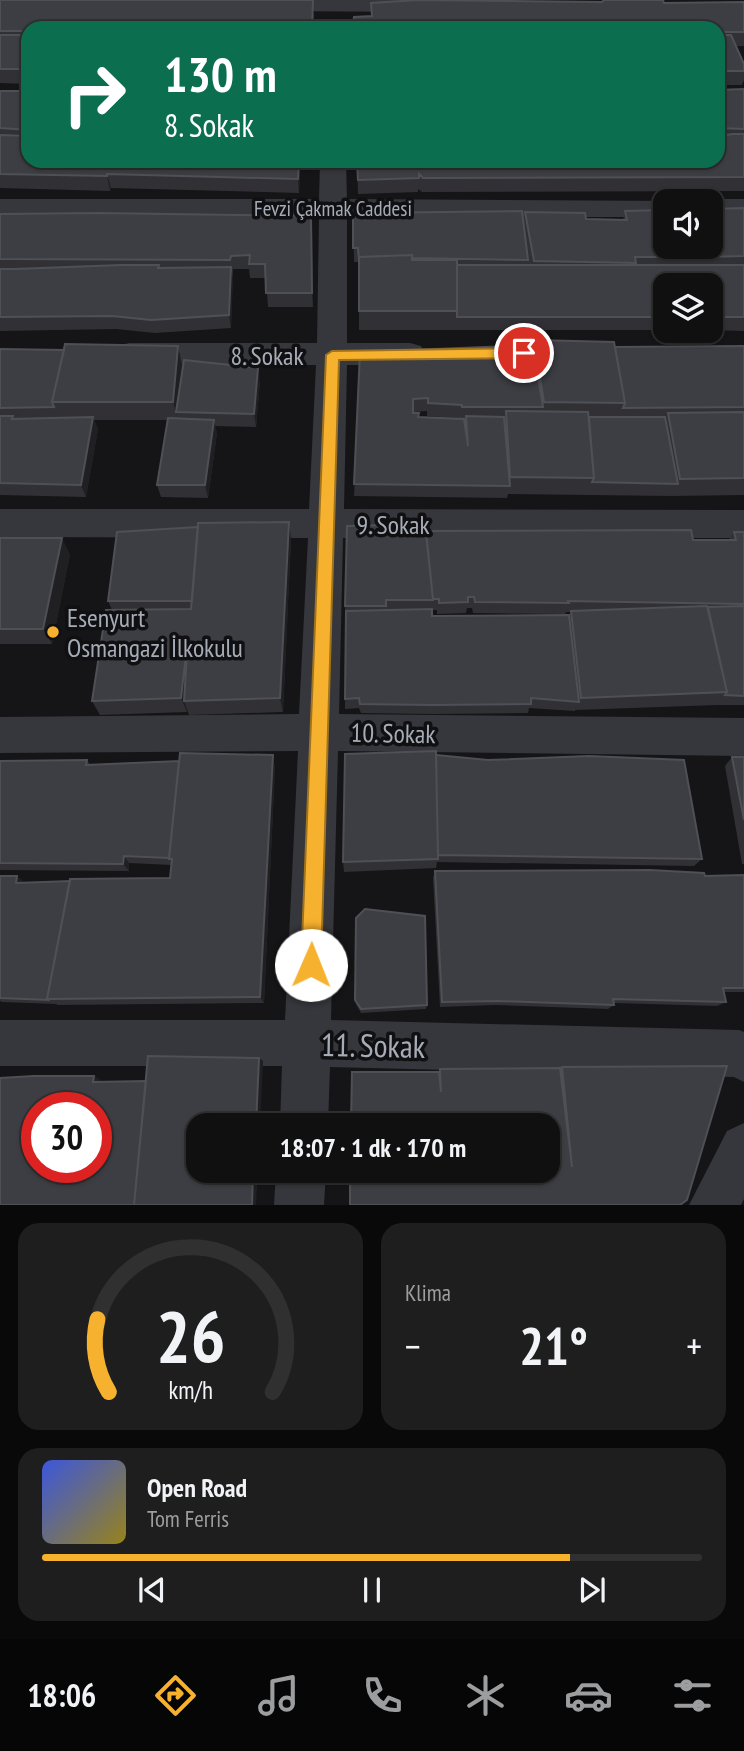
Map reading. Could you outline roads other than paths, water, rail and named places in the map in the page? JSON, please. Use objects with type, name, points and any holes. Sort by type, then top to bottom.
[{"type":"street","points":[[248,4],[331,11],[441,5]]},
{"type":"street","points":[[305,1113],[332,355],[332,168]]},
{"type":"street","name":"Fevzi Çakmak Caddesi","points":[[0,208],[653,208]]},
{"type":"street","points":[[723,208],[744,208]]},
{"type":"street","name":"8. Sokak","points":[[97,354],[442,354]]},
{"type":"street","name":"9. Sokak","points":[[0,523],[744,524]]},
{"type":"street","name":"10. Sokak","points":[[0,734],[317,733],[744,737]]},
{"type":"street","name":"11. Sokak","points":[[0,1043],[309,1043],[739,1054],[744,1058]]},
{"type":"street","points":[[714,1205],[744,1149]]},
{"type":"street","points":[[299,1205],[300,1183]]},
{"type":"place","name":"Esenyurt Osmangazi İlkokulu","points":[[53,632]]}]
